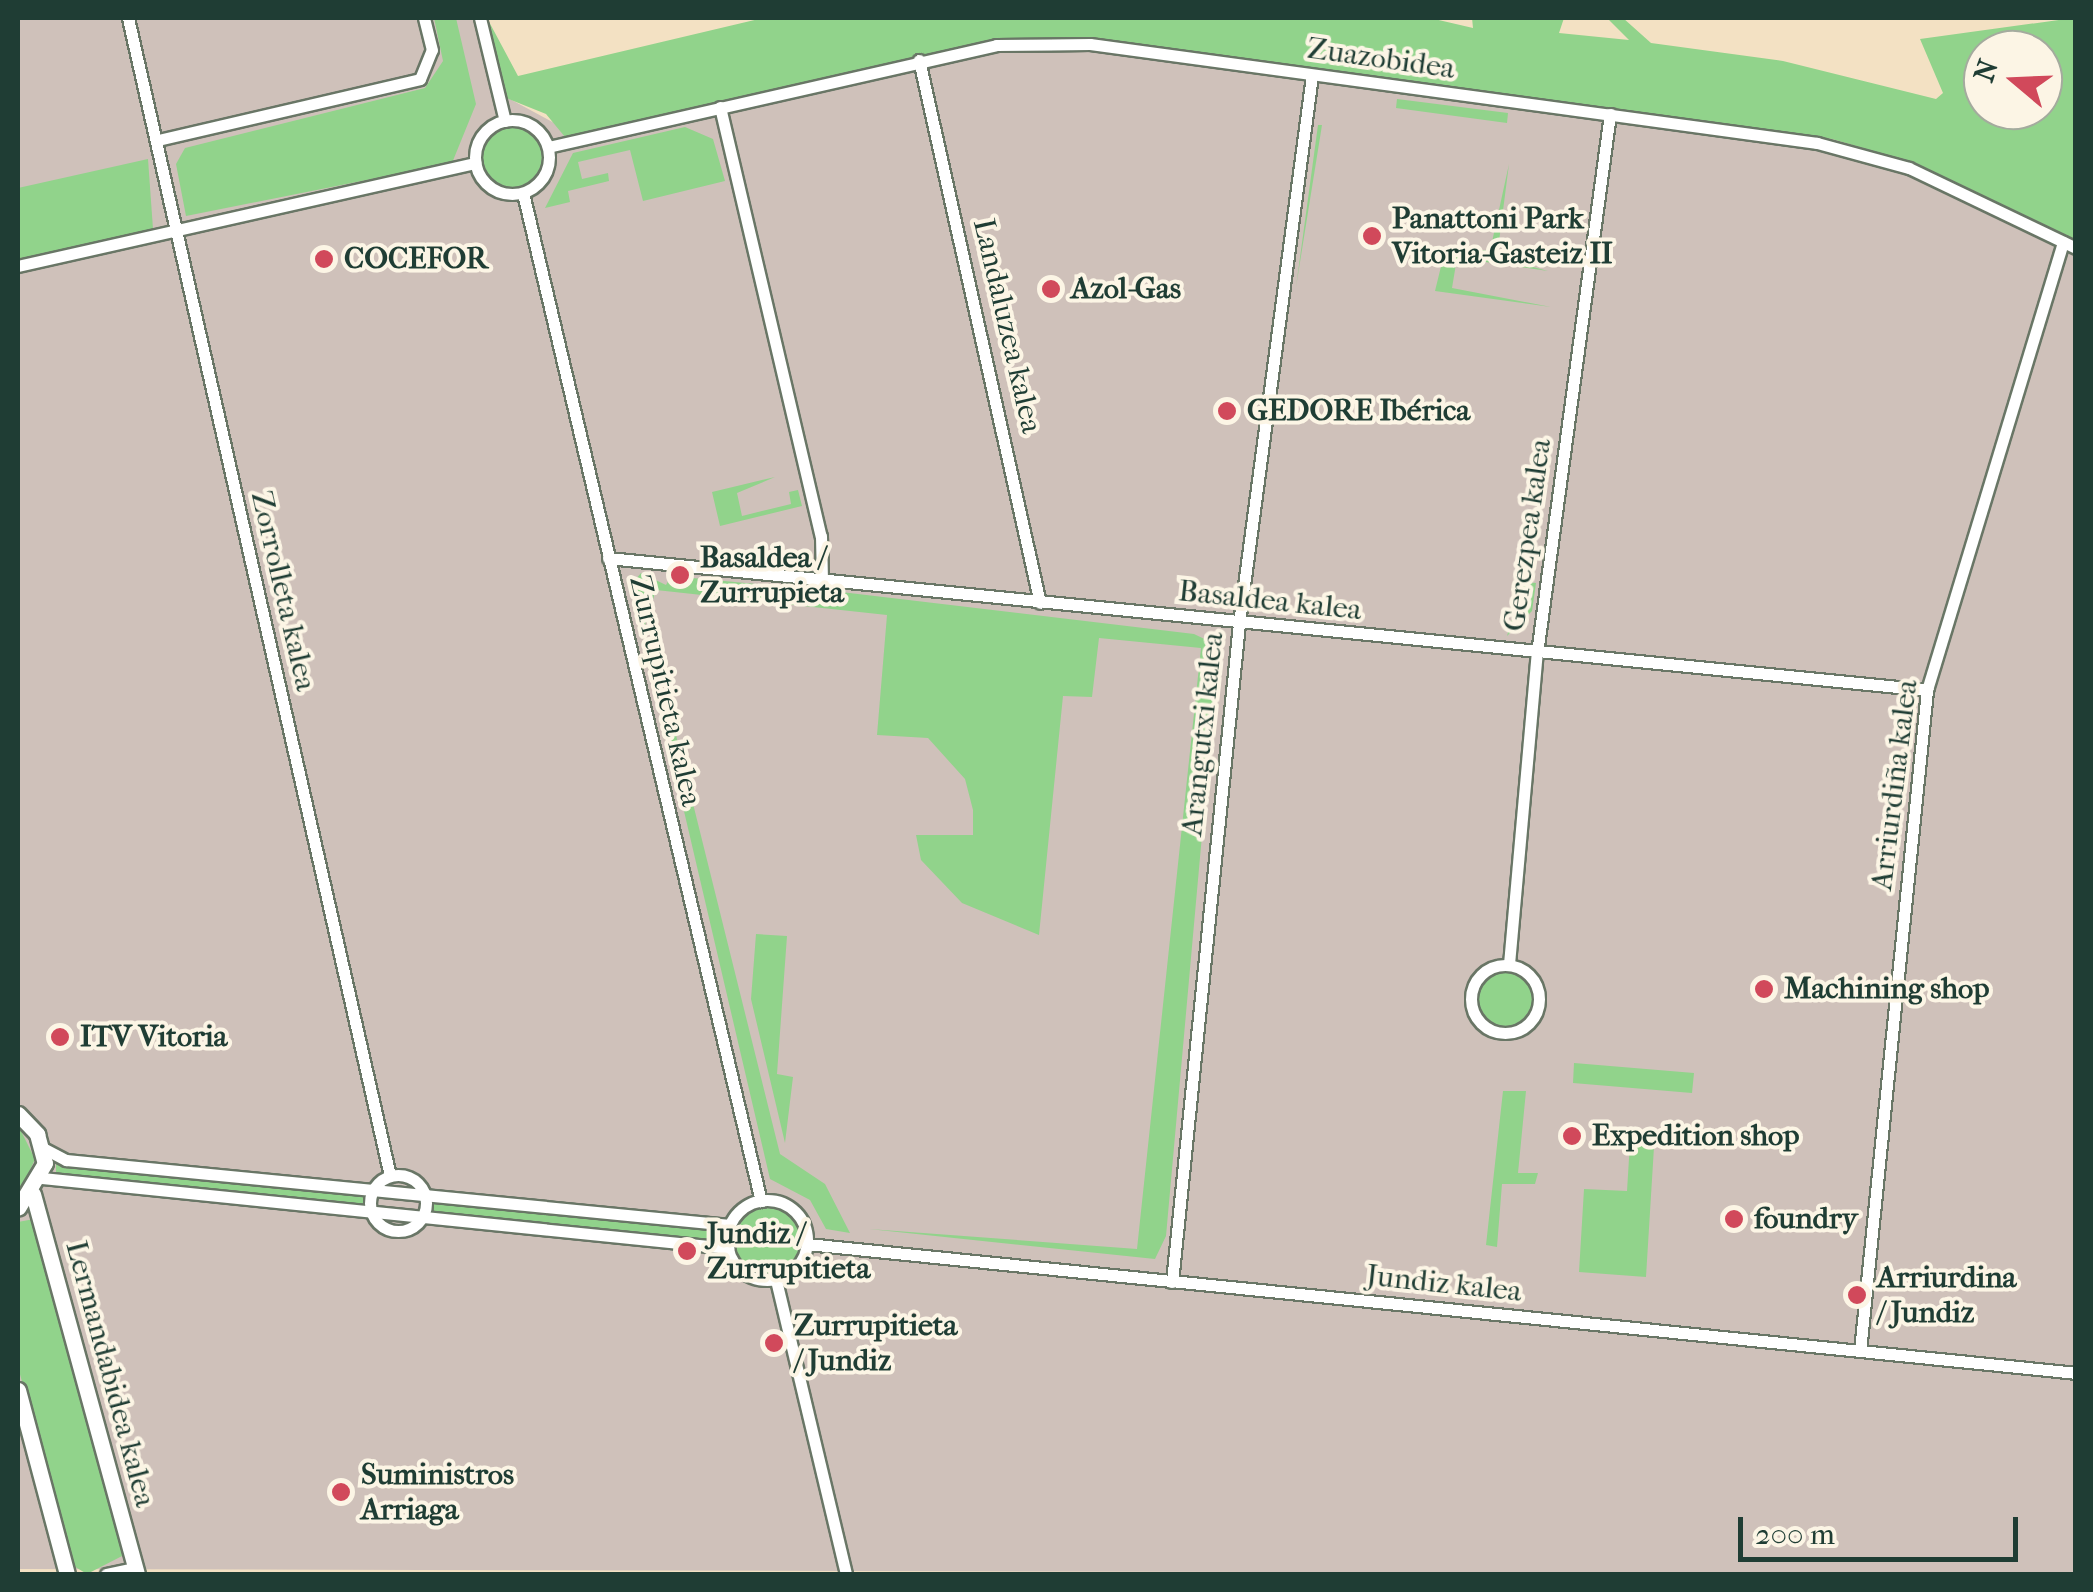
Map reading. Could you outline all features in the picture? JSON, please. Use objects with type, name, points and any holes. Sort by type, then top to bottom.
[{"type":"street","name":"Zorrolleta kalea","points":[[128,18],[390,1176]]},
{"type":"street","points":[[158,140],[420,79],[432,50],[424,18]]},
{"type":"street","points":[[480,18],[505,121]]},
{"type":"street","name":"Zuazobidea","points":[[548,147],[919,60],[1045,42],[1610,114],[1867,154],[2070,245]]},
{"type":"street","name":"Landaluzea kalea","points":[[919,60],[1040,604]]},
{"type":"street","name":"Arangutxi kalea","points":[[1172,1282],[1239,623],[1312,74]]},
{"type":"street","points":[[720,107],[821,536],[822,580]]},
{"type":"street","name":"Gerezpea kalea","points":[[1508,964],[1537,654],[1610,114]]},
{"type":"street","points":[[505,121],[532,126],[548,147],[545,175],[523,192],[497,191],[476,163],[479,141],[505,121]]},
{"type":"street","points":[[18,266],[476,163]]},
{"type":"street","name":"Zurrupitieta kalea","points":[[523,192],[761,1201]]},
{"type":"street","name":"Arriurdiña kalea","points":[[1860,1351],[1927,690],[2070,245]]},
{"type":"street","name":"Basaldea kalea","points":[[608,558],[1537,654],[1927,690]]},
{"type":"street","points":[[1508,964],[1531,976],[1540,999],[1530,1022],[1495,1032],[1475,1017],[1471,992],[1484,971],[1508,964]]},
{"type":"street","points":[[18,1114],[43,1148],[66,1160],[730,1224],[761,1201],[794,1211],[807,1244],[794,1270],[776,1280],[742,1272],[728,1248],[730,1224]]},
{"type":"street","points":[[18,1208],[42,1178],[43,1148]]},
{"type":"street","points":[[371,1210],[372,1191],[390,1176],[416,1181],[425,1196],[423,1215]]},
{"type":"street","points":[[42,1178],[728,1248]]},
{"type":"street","name":"Lermandabidea kalea","points":[[33,1194],[136,1571],[106,1574]]},
{"type":"street","name":"Jundiz kalea","points":[[807,1244],[2076,1373]]},
{"type":"street","points":[[776,1280],[846,1574]]},
{"type":"street","points":[[18,1390],[67,1574]]},
{"type":"shaded area","points":[[18,18],[487,18],[506,97],[558,125],[978,43],[1093,39],[1832,139],[1917,164],[2075,242],[2075,1574],[18,1569]]},
{"type":"green space","points":[[434,18],[456,18],[476,104],[452,163],[186,216],[176,164],[185,148],[425,88],[443,61]]},
{"type":"green space","points":[[487,18],[518,76],[763,18],[1430,18],[1473,28],[1472,18],[1564,18],[1559,33],[1629,40],[1607,18],[1623,18],[1651,43],[1783,61],[1936,99],[1943,93],[1920,39],[1963,33],[1963,130],[2063,130],[2063,30],[1986,30],[2073,18],[2075,242],[1917,164],[1832,139],[1093,39],[978,43],[565,137],[546,114],[506,98]]},
{"type":"green space","points":[[1397,99],[1508,113],[1507,123],[1396,108]]},
{"type":"green space","points":[[1318,125],[1322,125],[1296,287]]},
{"type":"green space","points":[[511,126],[533,135],[542,157],[533,179],[511,188],[489,179],[480,157],[489,135]]},
{"type":"green space","points":[[685,127],[713,139],[725,181],[643,201],[630,150],[578,162],[582,179],[608,173],[609,181],[568,191],[570,202],[545,208],[573,153]]},
{"type":"green space","points":[[148,159],[153,229],[18,260],[18,188]]},
{"type":"green space","points":[[1509,164],[1497,257],[1548,271],[1457,258],[1452,288],[1551,307],[1435,291],[1446,246],[1490,251]]},
{"type":"green space","points":[[775,477],[737,493],[742,516],[791,504],[789,492],[798,490],[802,506],[720,526],[712,492]]},
{"type":"green space","points":[[641,573],[666,585],[671,576],[1194,634],[1219,646],[1166,1236],[1155,1259],[869,1229],[1137,1249],[1201,648],[1099,638],[1092,697],[1063,696],[1039,935],[962,903],[921,860],[916,835],[973,835],[973,810],[965,779],[928,738],[877,735],[887,615],[656,590],[644,628],[630,586]]},
{"type":"green space","points":[[1523,582],[1536,583],[1532,611],[1507,636]]},
{"type":"green space","points":[[670,711],[780,1154],[825,1184],[850,1233],[826,1229],[810,1200],[770,1179],[662,717]]},
{"type":"green space","points":[[756,934],[787,936],[777,1074],[793,1077],[785,1143],[751,999]]},
{"type":"green space","points":[[1506,971],[1526,979],[1534,999],[1526,1019],[1506,1027],[1486,1019],[1478,999],[1486,979]]},
{"type":"green space","points":[[1574,1063],[1694,1073],[1692,1093],[1573,1083]]},
{"type":"green space","points":[[1503,1091],[1526,1091],[1518,1173],[1538,1173],[1535,1184],[1502,1184],[1497,1247],[1486,1245]]},
{"type":"green space","points":[[18,1125],[35,1159],[18,1197]]},
{"type":"green space","points":[[1630,1142],[1654,1147],[1646,1277],[1579,1272],[1584,1189],[1627,1191]]},
{"type":"green space","points":[[56,1163],[366,1194],[365,1204],[56,1173]]},
{"type":"green space","points":[[432,1201],[710,1230],[710,1240],[431,1211]]},
{"type":"green space","points":[[766,1207],[790,1217],[800,1241],[790,1265],[766,1275],[742,1265],[732,1241],[742,1217]]},
{"type":"green space","points":[[34,1219],[126,1554],[87,1574],[72,1565],[18,1367],[18,1222]]},
{"type":"place","name":"Panattoni Park Vitoria-Gasteiz II","points":[[1372,236]]},
{"type":"place","name":"COCEFOR","points":[[324,259]]},
{"type":"place","name":"Azol-Gas","points":[[1051,289]]},
{"type":"place","name":"GEDORE Ibérica","points":[[1227,411]]},
{"type":"place","name":"Basaldea / Zurrupieta","points":[[680,575]]},
{"type":"place","name":"Machining shop","points":[[1764,989]]},
{"type":"place","name":"ITV Vitoria","points":[[60,1037]]},
{"type":"place","name":"Expedition shop","points":[[1572,1136]]},
{"type":"place","name":"foundry","points":[[1734,1219]]},
{"type":"place","name":"Jundiz / Zurrupitieta","points":[[687,1251]]},
{"type":"place","name":"Arriurdina / Jundiz","points":[[1857,1295]]},
{"type":"place","name":"Zurrupitieta / Jundiz","points":[[774,1343]]},
{"type":"place","name":"Suministros Arriaga","points":[[341,1492]]}]
